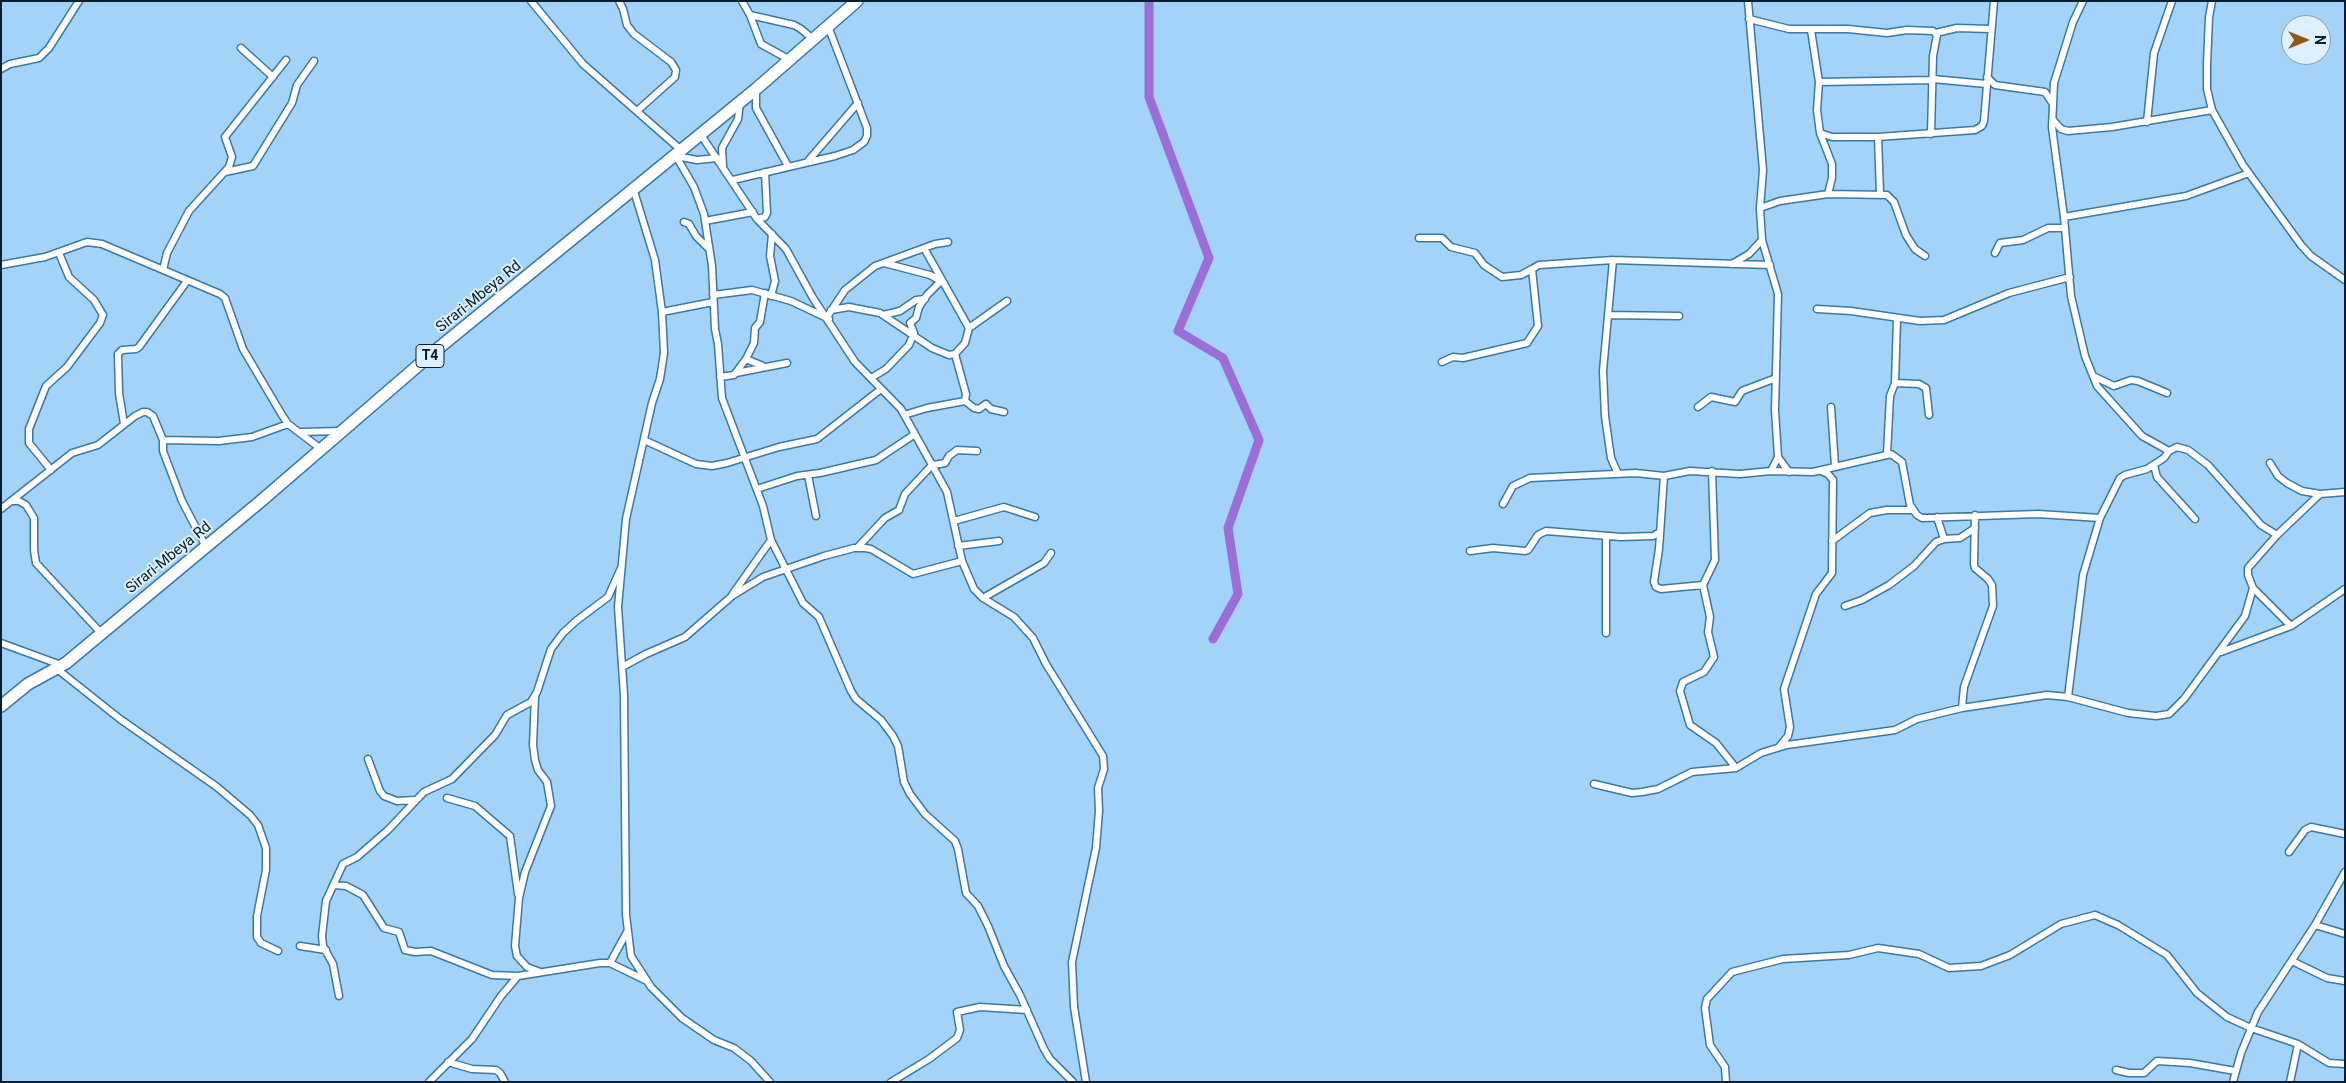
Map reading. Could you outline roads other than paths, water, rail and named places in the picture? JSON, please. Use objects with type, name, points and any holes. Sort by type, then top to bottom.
[{"type":"highway","name":"Sirari-Mbeya Rd","points":[[1,706],[28,684],[60,667],[206,547],[435,351],[756,90],[857,1]]},
{"type":"street","points":[[1,69],[10,64],[39,58],[49,48],[79,1]]},
{"type":"street","points":[[531,1],[583,64],[637,111],[678,153],[694,187],[705,222],[722,398],[757,489],[770,540],[803,603],[820,617],[856,699],[881,720],[893,736],[898,746],[904,782],[910,794],[925,814],[955,841],[960,855],[961,875],[966,892],[978,906],[1004,966],[1050,1059],[1073,1082]]},
{"type":"street","points":[[619,1],[624,9],[627,25],[634,34],[671,62],[676,70],[675,77],[637,111]]},
{"type":"street","points":[[738,1],[742,2],[750,15],[761,44],[790,60]]},
{"type":"street","points":[[1748,1],[1763,170],[1760,208],[1762,240],[1778,294],[1775,410],[1778,457],[1771,471]]},
{"type":"street","points":[[1820,133],[1832,137],[1878,137],[1979,129],[1984,121],[1994,1]]},
{"type":"street","points":[[2084,1],[2070,30],[2054,83],[2053,120],[2053,135],[2070,277],[2082,349],[2098,386],[2142,436],[2169,451]]},
{"type":"street","points":[[2148,122],[2154,53],[2172,1]]},
{"type":"street","points":[[2212,1],[2209,17],[2207,64],[2207,89],[2212,110],[2249,173],[2303,248],[2311,256],[2345,280]]},
{"type":"street","points":[[750,15],[794,25],[814,40]]},
{"type":"street","points":[[1749,19],[1776,27],[1811,30],[1848,29],[1887,33],[1930,30],[1936,33],[1948,29],[1991,29]]},
{"type":"street","points":[[733,180],[834,156],[854,150],[864,142],[867,136],[867,128],[828,26]]},
{"type":"street","points":[[1811,30],[1819,82],[1817,110],[1820,133],[1832,164],[1832,178],[1828,194]]},
{"type":"street","points":[[1931,134],[1936,33]]},
{"type":"street","points":[[241,48],[273,77]]},
{"type":"street","points":[[163,270],[167,253],[189,211],[232,161],[225,137],[286,60]]},
{"type":"street","points":[[224,172],[253,166],[292,103],[297,85],[314,61]]},
{"type":"street","points":[[1819,82],[1986,80],[1995,85],[2045,92],[2054,104]]},
{"type":"street","points":[[2045,92],[2054,83]]},
{"type":"street","points":[[1986,94],[1995,85]]},
{"type":"street","points":[[756,90],[756,108],[788,166]]},
{"type":"street","points":[[723,166],[722,148],[738,119],[740,102]]},
{"type":"street","points":[[808,161],[858,103]]},
{"type":"street","points":[[2053,120],[2061,129],[2068,130],[2148,122],[2212,110]]},
{"type":"street","points":[[701,135],[733,180],[758,220],[786,249],[814,298],[855,362],[894,401],[904,415],[947,492],[962,561],[974,589],[983,598],[1008,612],[1033,638],[1046,664],[1103,756],[1104,769],[1097,792],[1099,811],[1096,848],[1072,962],[1074,1007],[1086,1082]]},
{"type":"street","points":[[1878,137],[1880,194]]},
{"type":"street","points":[[678,153],[697,160],[717,158]]},
{"type":"street","points":[[758,220],[767,214],[768,188],[765,172]]},
{"type":"street","points":[[2064,217],[2186,196],[2249,173]]},
{"type":"street","points":[[634,191],[655,260],[662,312],[664,353],[660,379],[626,519],[618,608],[626,761],[628,931],[631,956],[645,980],[682,1018],[714,1040],[734,1048],[751,1061],[770,1082]]},
{"type":"street","points":[[1760,208],[1780,201],[1828,194],[1887,195],[1894,202],[1906,235],[1915,249],[1925,256]]},
{"type":"street","points":[[705,222],[753,212]]},
{"type":"street","points":[[684,222],[689,224],[696,236],[709,249]]},
{"type":"street","points":[[1995,253],[2000,243],[2023,240],[2048,228],[2065,228]]},
{"type":"street","points":[[736,373],[746,359],[755,340],[755,328],[760,322],[768,294],[776,281],[770,256],[772,234]]},
{"type":"street","points":[[1419,238],[1442,238],[1451,248],[1468,250],[1475,253],[1484,266],[1502,276],[1521,275],[1539,265],[1614,260],[1770,265]]},
{"type":"street","points":[[1732,264],[1749,254],[1762,240]]},
{"type":"street","points":[[1,265],[59,253],[78,244],[88,242],[102,244],[225,298],[243,349],[288,424],[321,448]]},
{"type":"street","points":[[828,318],[831,310],[845,290],[883,262],[897,260],[924,248],[948,242]]},
{"type":"street","points":[[924,248],[969,328]]},
{"type":"street","points":[[51,470],[28,443],[29,429],[46,386],[67,367],[100,323],[103,315],[94,300],[69,277],[59,253]]},
{"type":"street","points":[[1614,260],[1603,371],[1604,416],[1611,458],[1618,474]]},
{"type":"street","points":[[883,262],[930,275],[941,281]]},
{"type":"street","points":[[1442,362],[1453,357],[1463,358],[1527,343],[1538,326],[1532,270]]},
{"type":"street","points":[[1817,309],[1851,310],[1887,315],[1897,319],[1920,321],[1949,319],[2009,294],[2070,277]]},
{"type":"street","points":[[124,424],[118,392],[118,354],[122,350],[139,347],[187,281]]},
{"type":"street","points":[[871,378],[894,362],[909,345],[913,336],[910,323],[916,318],[925,299],[941,281]]},
{"type":"street","points":[[662,312],[752,290],[791,301],[828,318]]},
{"type":"street","points":[[831,310],[856,308],[866,312],[883,314],[900,311],[916,300],[925,299]]},
{"type":"street","points":[[883,314],[932,348],[949,355],[955,354],[965,343],[969,328],[1007,301]]},
{"type":"street","points":[[1608,315],[1679,316]]},
{"type":"street","points":[[1887,454],[1890,396],[1895,383],[1897,319]]},
{"type":"street","points":[[955,354],[966,394],[965,401]]},
{"type":"street","points":[[746,359],[763,366]]},
{"type":"street","points":[[720,377],[734,375],[763,366],[779,366],[787,363]]},
{"type":"street","points":[[2093,376],[2114,386],[2133,380],[2167,393]]},
{"type":"street","points":[[1698,407],[1711,398],[1735,402],[1742,391],[1776,378]]},
{"type":"street","points":[[1895,383],[1919,384],[1926,388],[1929,415]]},
{"type":"street","points":[[2109,398],[2114,386]]},
{"type":"street","points":[[644,440],[702,465],[718,465],[816,439],[881,389]]},
{"type":"street","points":[[904,415],[926,408],[965,401],[974,408],[979,409],[986,404],[991,409],[1004,412]]},
{"type":"street","points":[[1831,407],[1835,466]]},
{"type":"street","points":[[1,509],[72,453],[98,445],[124,424],[143,412],[147,412],[153,416],[163,440],[163,451],[182,501],[206,547]]},
{"type":"street","points":[[163,440],[219,441],[252,437],[288,424]]},
{"type":"street","points":[[300,432],[343,431]]},
{"type":"street","points":[[757,489],[808,475],[876,460],[915,434]]},
{"type":"street","points":[[2068,698],[2083,575],[2100,518],[2120,478],[2154,465],[2164,458],[2169,451],[2177,447],[2188,450],[2208,466],[2261,525],[2277,535]]},
{"type":"street","points":[[858,548],[885,518],[899,510],[905,494],[933,464],[945,463],[956,450],[976,450]]},
{"type":"street","points":[[1503,504],[1514,486],[1530,478],[1618,474],[1664,476],[1678,472],[1712,471],[1740,474],[1771,471],[1821,471],[1887,454],[1894,456],[1902,462],[1906,489],[1912,510],[1922,518],[2038,514],[2100,518]]},
{"type":"street","points":[[1778,457],[1789,472]]},
{"type":"street","points":[[2270,463],[2278,476],[2302,491],[2320,494],[2345,492]]},
{"type":"street","points":[[2154,465],[2157,477],[2194,519]]},
{"type":"street","points":[[1712,471],[1715,560],[1703,585],[1710,617],[1708,632],[1714,657],[1704,672],[1683,682],[1680,691],[1690,725],[1716,743],[1736,768]]},
{"type":"street","points":[[1779,747],[1788,736],[1790,727],[1784,688],[1816,594],[1832,572],[1833,480],[1828,474],[1821,471]]},
{"type":"street","points":[[808,475],[816,516]]},
{"type":"street","points":[[1664,476],[1660,532],[1654,574],[1656,587],[1661,589],[1703,585]]},
{"type":"street","points":[[2291,626],[2253,588],[2248,575],[2248,568],[2277,535],[2320,494]]},
{"type":"street","points":[[11,501],[19,501],[26,505],[34,518],[36,563],[101,633]]},
{"type":"street","points":[[954,521],[1004,507],[1035,517]]},
{"type":"street","points":[[1832,541],[1870,513],[1887,510],[1912,510]]},
{"type":"street","points":[[1962,708],[1964,687],[1994,606],[1992,585],[1975,568],[1974,564],[1975,515]]},
{"type":"street","points":[[1937,517],[1944,539]]},
{"type":"street","points":[[1845,606],[1862,600],[1889,585],[1914,566],[1930,546],[1944,539],[1960,538],[1975,528]]},
{"type":"street","points":[[1470,552],[1493,548],[1525,552],[1538,535],[1546,531],[1606,536],[1649,536],[1660,532]]},
{"type":"street","points":[[1606,536],[1606,633]]},
{"type":"street","points":[[732,596],[770,540]]},
{"type":"street","points":[[958,546],[999,540]]},
{"type":"street","points":[[622,667],[679,640],[732,596],[763,577],[784,568],[843,550],[858,548],[871,549],[913,574],[962,561]]},
{"type":"street","points":[[983,598],[1013,579],[1041,566],[1048,560],[1051,552]]},
{"type":"street","points":[[540,972],[527,967],[515,952],[519,898],[525,872],[551,806],[548,784],[538,770],[535,760],[533,745],[535,697],[551,650],[576,621],[608,597],[623,562]]},
{"type":"street","points":[[1594,784],[1632,793],[1658,789],[1692,772],[1736,768],[1761,753],[1779,747],[1895,730],[1917,720],[1962,708],[2047,695],[2068,698],[2128,713],[2156,716],[2169,714],[2184,699],[2245,616],[2253,588]]},
{"type":"street","points":[[2220,652],[2291,626],[2345,589]]},
{"type":"street","points":[[1,643],[60,667],[120,719],[217,787],[254,820],[263,837],[266,848],[266,870],[257,916],[257,936],[261,943],[278,951]]},
{"type":"street","points":[[339,996],[333,964],[322,942],[325,910],[345,861],[354,859],[377,840],[427,790],[452,779],[495,735],[507,714],[528,704],[535,697]]},
{"type":"street","points":[[368,759],[384,796],[398,801],[416,800]]},
{"type":"street","points":[[447,798],[475,806],[510,836],[514,878],[519,898]]},
{"type":"street","points":[[2289,852],[2305,830],[2311,827],[2345,834]]},
{"type":"street","points":[[2233,1082],[2234,1071],[2258,1012],[2315,925],[2345,872]]},
{"type":"street","points":[[334,885],[346,886],[362,896],[384,928],[399,932],[405,950],[415,952],[431,951],[492,975],[518,976],[610,963],[645,980]]},
{"type":"street","points":[[1726,1082],[1725,1067],[1710,1044],[1705,1008],[1707,998],[1732,972],[1783,959],[1849,955],[1872,948],[1919,954],[1949,968],[1981,966],[2010,955],[2061,924],[2095,915],[2118,925],[2166,955],[2206,1003],[2227,1017],[2251,1028],[2298,1044],[2329,1063],[2345,1064]]},
{"type":"street","points":[[2315,925],[2345,934]]},
{"type":"street","points":[[610,963],[628,931]]},
{"type":"street","points":[[300,946],[326,950]]},
{"type":"street","points":[[2292,961],[2326,978],[2345,981]]},
{"type":"street","points":[[429,1082],[472,1039],[501,996],[518,976]]},
{"type":"street","points":[[891,1082],[929,1059],[956,1038],[960,1030],[956,1012],[980,1006],[1027,1010]]},
{"type":"street","points":[[2290,1082],[2298,1044]]},
{"type":"street","points":[[2116,1070],[2129,1074],[2144,1073],[2157,1061],[2202,1064],[2234,1071]]},
{"type":"street","points":[[448,1062],[472,1069],[496,1070],[505,1082]]},
{"type":"waterway","points":[[1149,1],[1149,97],[1209,258],[1178,331],[1223,358],[1259,440],[1228,528],[1238,594],[1213,639]]}]
